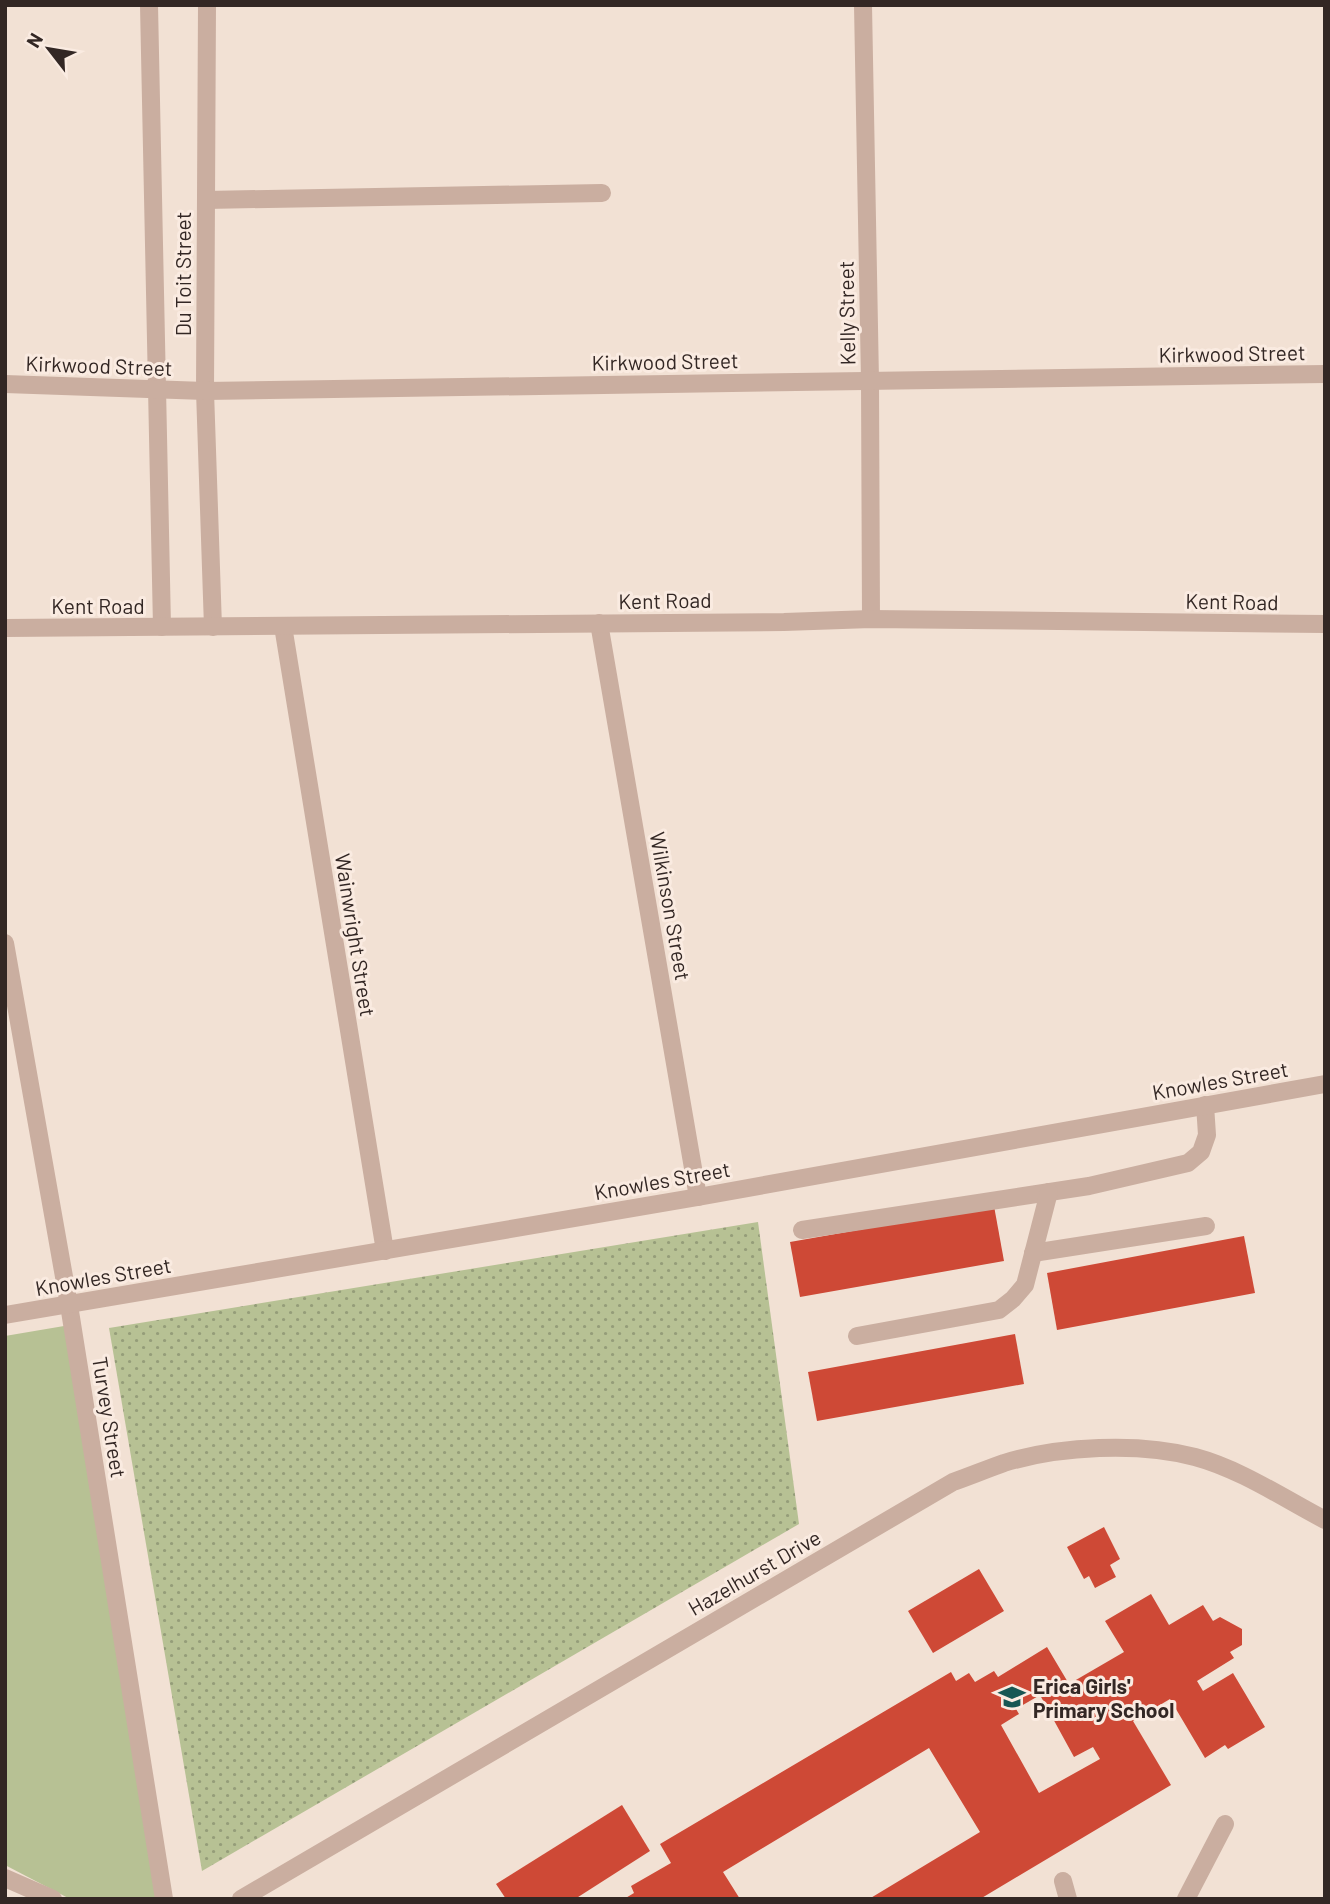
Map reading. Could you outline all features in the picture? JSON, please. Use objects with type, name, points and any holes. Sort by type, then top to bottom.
[{"type":"street","points":[[149,5],[162,627]]},
{"type":"street","name":"Du Toit Street","points":[[207,5],[205,390],[213,627]]},
{"type":"street","name":"Kelly Street","points":[[863,5],[871,620]]},
{"type":"street","points":[[206,200],[602,193]]},
{"type":"street","name":"Kirkwood Street","points":[[5,384],[205,390],[1325,374]]},
{"type":"street","name":"Kent Road","points":[[5,628],[871,620],[1325,624]]},
{"type":"street","name":"Wilkinson Street","points":[[599,623],[698,1197]]},
{"type":"street","name":"Wainwright Street","points":[[283,626],[385,1251]]},
{"type":"street","name":"Turvey Street","points":[[5,943],[69,1305],[164,1899]]},
{"type":"street","name":"Knowles Street","points":[[5,1315],[698,1197],[1325,1084]]},
{"type":"street","points":[[802,1230],[1089,1186],[1188,1163],[1201,1152],[1207,1135],[1205,1105]]},
{"type":"street","points":[[857,1336],[999,1310],[1025,1285],[1049,1192]]},
{"type":"street","points":[[1033,1253],[1206,1226]]},
{"type":"street","name":"Hazelhurst Drive","points":[[240,1899],[953,1482],[1006,1463],[1054,1453],[1092,1449],[1154,1449],[1195,1457],[1230,1470],[1325,1520]]},
{"type":"street","points":[[1186,1899],[1225,1824]]},
{"type":"street","points":[[5,1878],[53,1899]]},
{"type":"street","points":[[1063,1881],[1068,1899]]},
{"type":"green space","points":[[758,1222],[799,1524],[202,1871],[109,1328]]},
{"type":"green space","points":[[64,1326],[163,1899],[70,1899],[5,1865],[5,1336]]},
{"type":"building","points":[[994,1206],[1004,1261],[800,1297],[790,1242]]},
{"type":"building","points":[[1244,1236],[1255,1293],[1057,1330],[1047,1273]]},
{"type":"building","points":[[1015,1334],[1024,1384],[817,1421],[808,1372]]},
{"type":"building","points":[[1104,1527],[1120,1559],[1110,1565],[1116,1577],[1095,1588],[1089,1576],[1084,1579],[1067,1547]]},
{"type":"building","points":[[979,1569],[1004,1611],[933,1653],[908,1611]]},
{"type":"building","points":[[1151,1594],[1169,1625],[1203,1605],[1213,1621],[1220,1617],[1242,1629],[1242,1645],[1230,1652],[1234,1658],[1197,1681],[1203,1691],[1233,1673],[1265,1727],[1228,1749],[1225,1745],[1205,1758],[1170,1699],[1133,1721],[1171,1785],[980,1899],[869,1899],[980,1832],[929,1748],[723,1872],[740,1899],[624,1899],[634,1893],[631,1886],[671,1863],[660,1844],[951,1672],[956,1681],[969,1673],[975,1682],[994,1671],[998,1677],[1047,1647],[1069,1684],[1124,1652],[1105,1621]],"holes":[[[1040,1695],[1074,1757],[1093,1747],[1100,1759],[1039,1793],[1001,1725],[1019,1714],[1016,1709]]]},
{"type":"building","points":[[622,1805],[650,1851],[575,1899],[506,1899],[496,1884]]},
{"type":"place","name":"Erica Girls' Primary School","points":[[1012,1697]]}]
